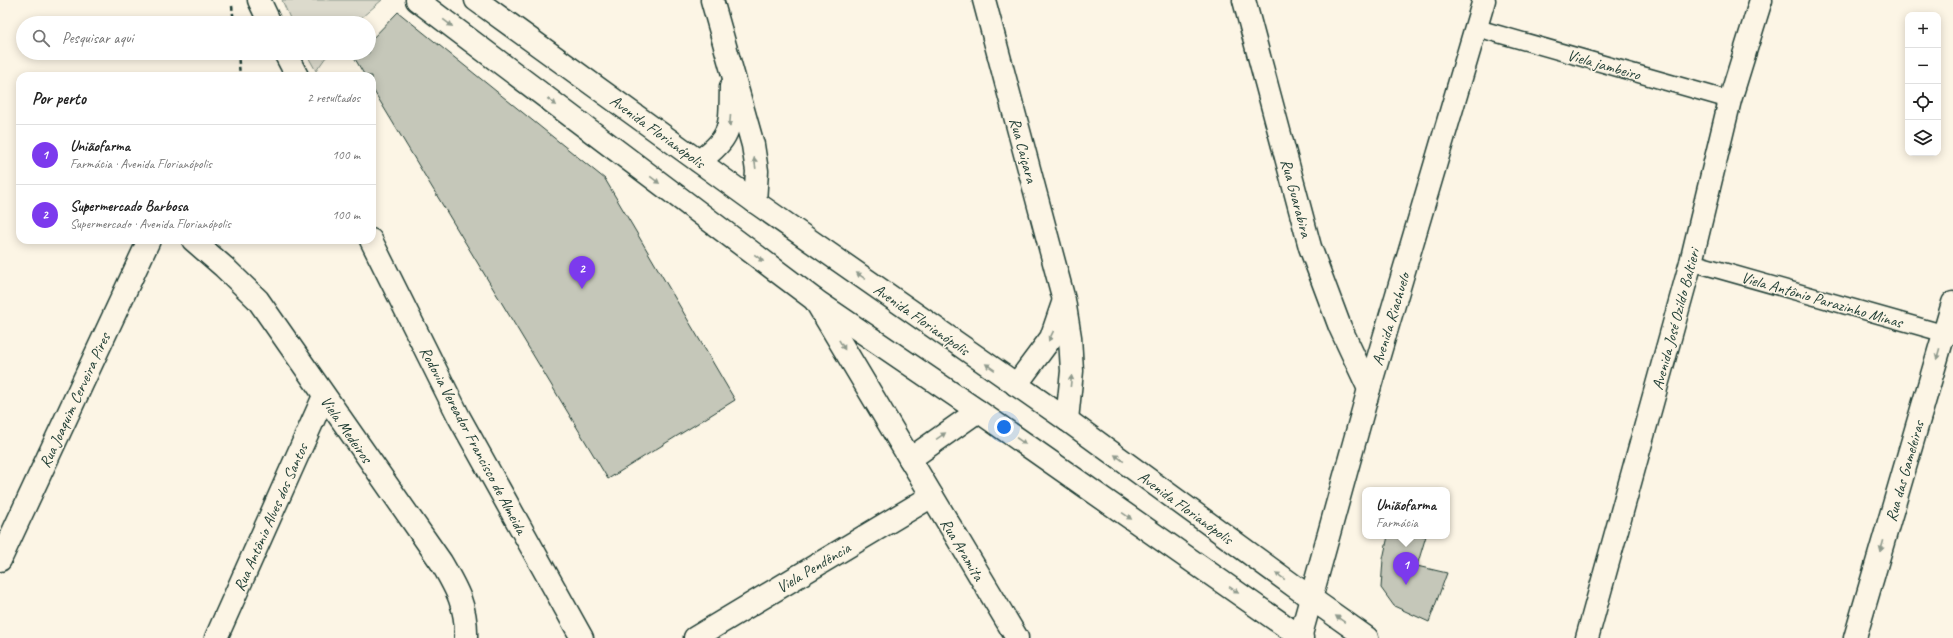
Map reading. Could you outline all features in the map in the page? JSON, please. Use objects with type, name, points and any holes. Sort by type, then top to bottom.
[{"type":"street","points":[[259,0],[267,16]]},
{"type":"street","points":[[417,0],[815,300],[978,411],[1301,637]]},
{"type":"street","name":"Avenida Florianópolis","points":[[476,0],[755,202],[1067,420],[1312,600],[1368,638]]},
{"type":"street","points":[[712,0],[753,145],[757,171],[755,202]]},
{"type":"street","name":"Rua Caiçara","points":[[984,0],[1064,300],[1070,337],[1072,371],[1067,420]]},
{"type":"street","name":"Rua Guarabira","points":[[1244,0],[1310,247],[1340,327],[1369,389]]},
{"type":"street","name":"Avenida Riachuelo","points":[[1301,637],[1369,389],[1478,28],[1484,0]]},
{"type":"street","name":"Avenida José Ozildo Baltieri","points":[[1587,638],[1691,262],[1730,100],[1761,0]]},
{"type":"street","points":[[289,60],[295,72]]},
{"type":"street","points":[[699,161],[714,150],[724,139],[730,126],[732,68]]},
{"type":"street","name":"Rua Joaquim Cerveira Pires","points":[[0,560],[147,244]]},
{"type":"street","name":"Viela Medeiros","points":[[198,244],[258,300],[441,562],[457,590],[466,620],[466,638]]},
{"type":"street","name":"Rodovia Vereador Francisco de Almeida","points":[[373,244],[459,417],[582,638]]},
{"type":"street","name":"Rua Aramita","points":[[815,300],[1017,638]]},
{"type":"street","points":[[1016,385],[1051,338],[1064,300]]},
{"type":"street","name":"Rua das Gameleiras","points":[[1855,638],[1949,334],[1953,304]]},
{"type":"street","name":"Rua Antônio Alves dos Santos","points":[[216,638],[324,396]]},
{"type":"street","points":[[910,459],[978,411]]},
{"type":"street","name":"Viela Pendência","points":[[695,638],[932,496]]},
{"type":"lane","name":"Viela jambeiro","points":[[1478,28],[1730,100]]},
{"type":"lane","name":"Viela Antônio Parazinho Minas","points":[[1691,262],[1949,334]]},
{"type":"path","points":[[232,0],[233,16]]},
{"type":"path","points":[[239,60],[240,72]]},
{"type":"shaded area","points":[[282,0],[382,0],[363,16],[289,16]]},
{"type":"shaded area","points":[[310,60],[324,60],[316,71]]},
{"type":"building","points":[[398,12],[605,179],[735,400],[608,479],[376,95],[376,72],[363,72],[356,60],[376,60],[376,35]]},
{"type":"building","points":[[1387,539],[1425,539],[1417,566],[1447,573],[1429,622],[1394,606],[1381,588],[1383,559]]},
{"type":"place","name":"Supermercado Barbosa","points":[[582,289]]},
{"type":"place","name":"Uniãofarma","points":[[1406,585]]}]
